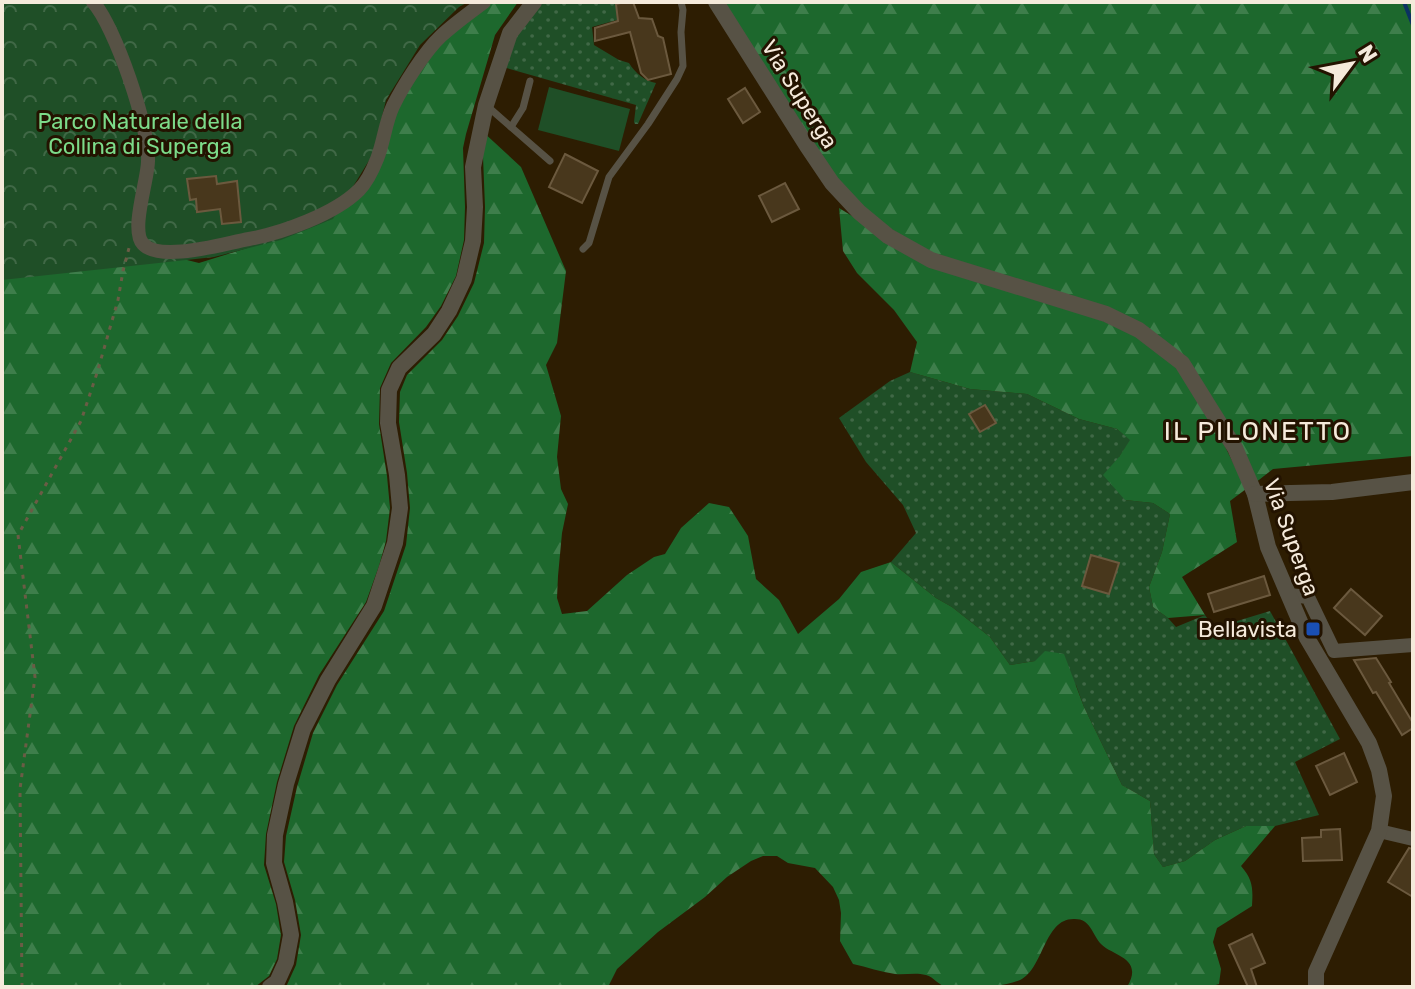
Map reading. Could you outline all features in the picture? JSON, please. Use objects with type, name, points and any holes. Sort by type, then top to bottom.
[{"type":"street","points":[[93,2],[112,32],[136,99],[148,146],[138,236],[144,246],[155,251],[175,253],[267,236],[298,225],[346,200],[361,188],[377,159],[392,107],[412,73],[439,37],[484,2]]},
{"type":"street","points":[[270,987],[277,982],[286,962],[291,935],[274,863],[275,835],[286,784],[303,729],[328,680],[374,606],[395,543],[400,508],[388,423],[389,390],[399,368],[434,334],[464,279],[473,241],[473,167],[486,105],[510,33],[534,2]]},
{"type":"street","name":"Via Superga","points":[[716,2],[832,183],[859,212],[888,236],[931,260],[1106,314],[1139,330],[1182,363],[1235,448],[1255,494],[1268,547],[1307,638],[1369,743],[1384,796],[1379,831],[1316,972],[1316,987]]},
{"type":"street","points":[[1255,494],[1332,492],[1413,482]]},
{"type":"street","points":[[1289,595],[1308,597],[1334,651],[1413,645]]},
{"type":"street","points":[[1379,831],[1413,839]]},
{"type":"lane","points":[[583,249],[589,243],[609,177],[655,114],[683,66],[681,2]]},
{"type":"lane","points":[[511,127],[523,108],[530,81]]},
{"type":"lane","points":[[486,105],[550,161]]},
{"type":"path","points":[[22,987],[20,789],[35,677],[18,535],[81,421],[118,300],[130,246],[133,238],[138,236]]},
{"type":"green space","points":[[2,2],[139,248],[199,263],[289,235],[363,190],[394,106],[441,39],[486,2],[518,2],[495,35],[466,134],[463,148],[464,240],[456,276],[426,327],[391,363],[380,388],[379,424],[390,508],[386,541],[366,602],[319,675],[294,726],[277,782],[266,834],[264,865],[276,904],[281,935],[277,959],[269,976],[255,987],[2,987]]},
{"type":"green space","name":"Parco Naturale della Collina di Superga","points":[[2,2],[468,2],[420,45],[386,100],[373,154],[333,219],[281,240],[214,257],[2,280]]},
{"type":"green space","points":[[540,2],[616,2],[617,20],[592,27],[594,45],[629,63],[641,76],[656,83],[638,124],[634,122],[636,105],[503,67],[515,38]]},
{"type":"green space","points":[[724,2],[1413,2],[1413,456],[1273,469],[1255,483],[1163,339],[933,254],[851,205]]},
{"type":"green space","points":[[549,87],[630,109],[619,151],[538,130]]},
{"type":"green space","points":[[482,131],[521,167],[566,271],[557,343],[546,365],[561,416],[557,457],[561,489],[568,504],[558,576],[557,598],[562,614],[587,611],[627,575],[654,557],[665,554],[681,528],[709,503],[729,507],[748,536],[756,579],[779,600],[798,634],[839,599],[861,572],[891,562],[990,637],[1010,665],[1035,661],[1045,651],[1064,654],[1084,707],[1122,785],[1150,801],[1154,854],[1163,867],[1185,861],[1215,840],[1246,826],[1275,826],[1241,866],[1251,884],[1252,906],[1217,928],[1213,942],[1221,969],[1219,984],[1209,987],[1127,987],[1132,969],[1129,963],[1100,943],[1087,924],[1075,919],[1057,926],[1028,974],[1003,985],[947,987],[926,975],[895,974],[853,964],[840,941],[841,913],[833,887],[815,868],[788,863],[777,856],[763,856],[727,877],[658,932],[617,969],[608,987],[286,987],[296,965],[301,935],[284,862],[286,836],[297,787],[313,733],[337,685],[384,611],[406,545],[410,508],[399,422],[400,392],[407,375],[442,340],[474,283],[484,243]]},
{"type":"green space","points":[[839,208],[929,263],[1128,330],[1180,365],[1205,406],[1246,489],[1230,501],[1237,542],[1182,577],[1205,615],[1168,618],[1153,607],[1149,587],[1162,552],[1170,514],[1153,503],[1125,500],[1103,475],[1130,440],[1117,429],[1079,419],[1027,394],[970,389],[910,372],[917,342],[894,310],[857,273],[843,251]]},
{"type":"green space","points":[[910,372],[970,389],[1027,394],[1079,419],[1117,429],[1131,440],[1119,457],[1125,500],[1153,503],[1170,514],[1162,552],[1149,587],[1153,607],[1176,627],[1205,615],[1214,628],[1270,611],[1340,739],[1295,762],[1319,815],[1275,826],[1246,826],[1215,840],[1185,861],[1163,867],[1154,854],[1150,801],[1122,785],[1076,685],[1035,661],[1010,665],[990,637],[891,562],[916,533],[903,505],[866,462],[839,418],[890,381]]},
{"type":"building","points":[[633,2],[639,18],[652,19],[658,36],[663,38],[671,74],[648,80],[641,73],[630,32],[595,41],[595,28],[618,21],[616,4]]},
{"type":"building","points":[[745,88],[760,112],[743,123],[728,99]]},
{"type":"building","points":[[565,154],[598,171],[582,203],[549,187]]},
{"type":"building","points":[[216,176],[217,184],[237,181],[241,222],[222,224],[220,209],[197,212],[196,199],[190,200],[187,179]]},
{"type":"building","points":[[785,183],[799,209],[772,222],[759,196]]},
{"type":"building","points":[[985,405],[996,423],[980,432],[969,414]]},
{"type":"building","points":[[1091,555],[1119,563],[1109,594],[1082,586]]},
{"type":"building","points":[[1264,576],[1270,595],[1214,612],[1208,594]]},
{"type":"building","points":[[1351,589],[1382,616],[1365,635],[1334,608]]},
{"type":"building","points":[[1376,658],[1413,723],[1413,728],[1402,735],[1354,660]]},
{"type":"building","points":[[1344,753],[1357,782],[1330,795],[1316,766]]},
{"type":"building","points":[[1340,829],[1342,860],[1303,861],[1302,838],[1321,837],[1321,830]]},
{"type":"building","points":[[1409,848],[1413,849],[1413,897],[1388,882]]},
{"type":"building","points":[[1252,934],[1265,963],[1251,969],[1257,987],[1248,987],[1229,945]]},
{"type":"waterway","points":[[1404,2],[1413,25]]},
{"type":"place","name":"Bellavista","points":[[1313,629]]},
{"type":"district","name":"IL PILONETTO","points":[[1258,431]]}]
